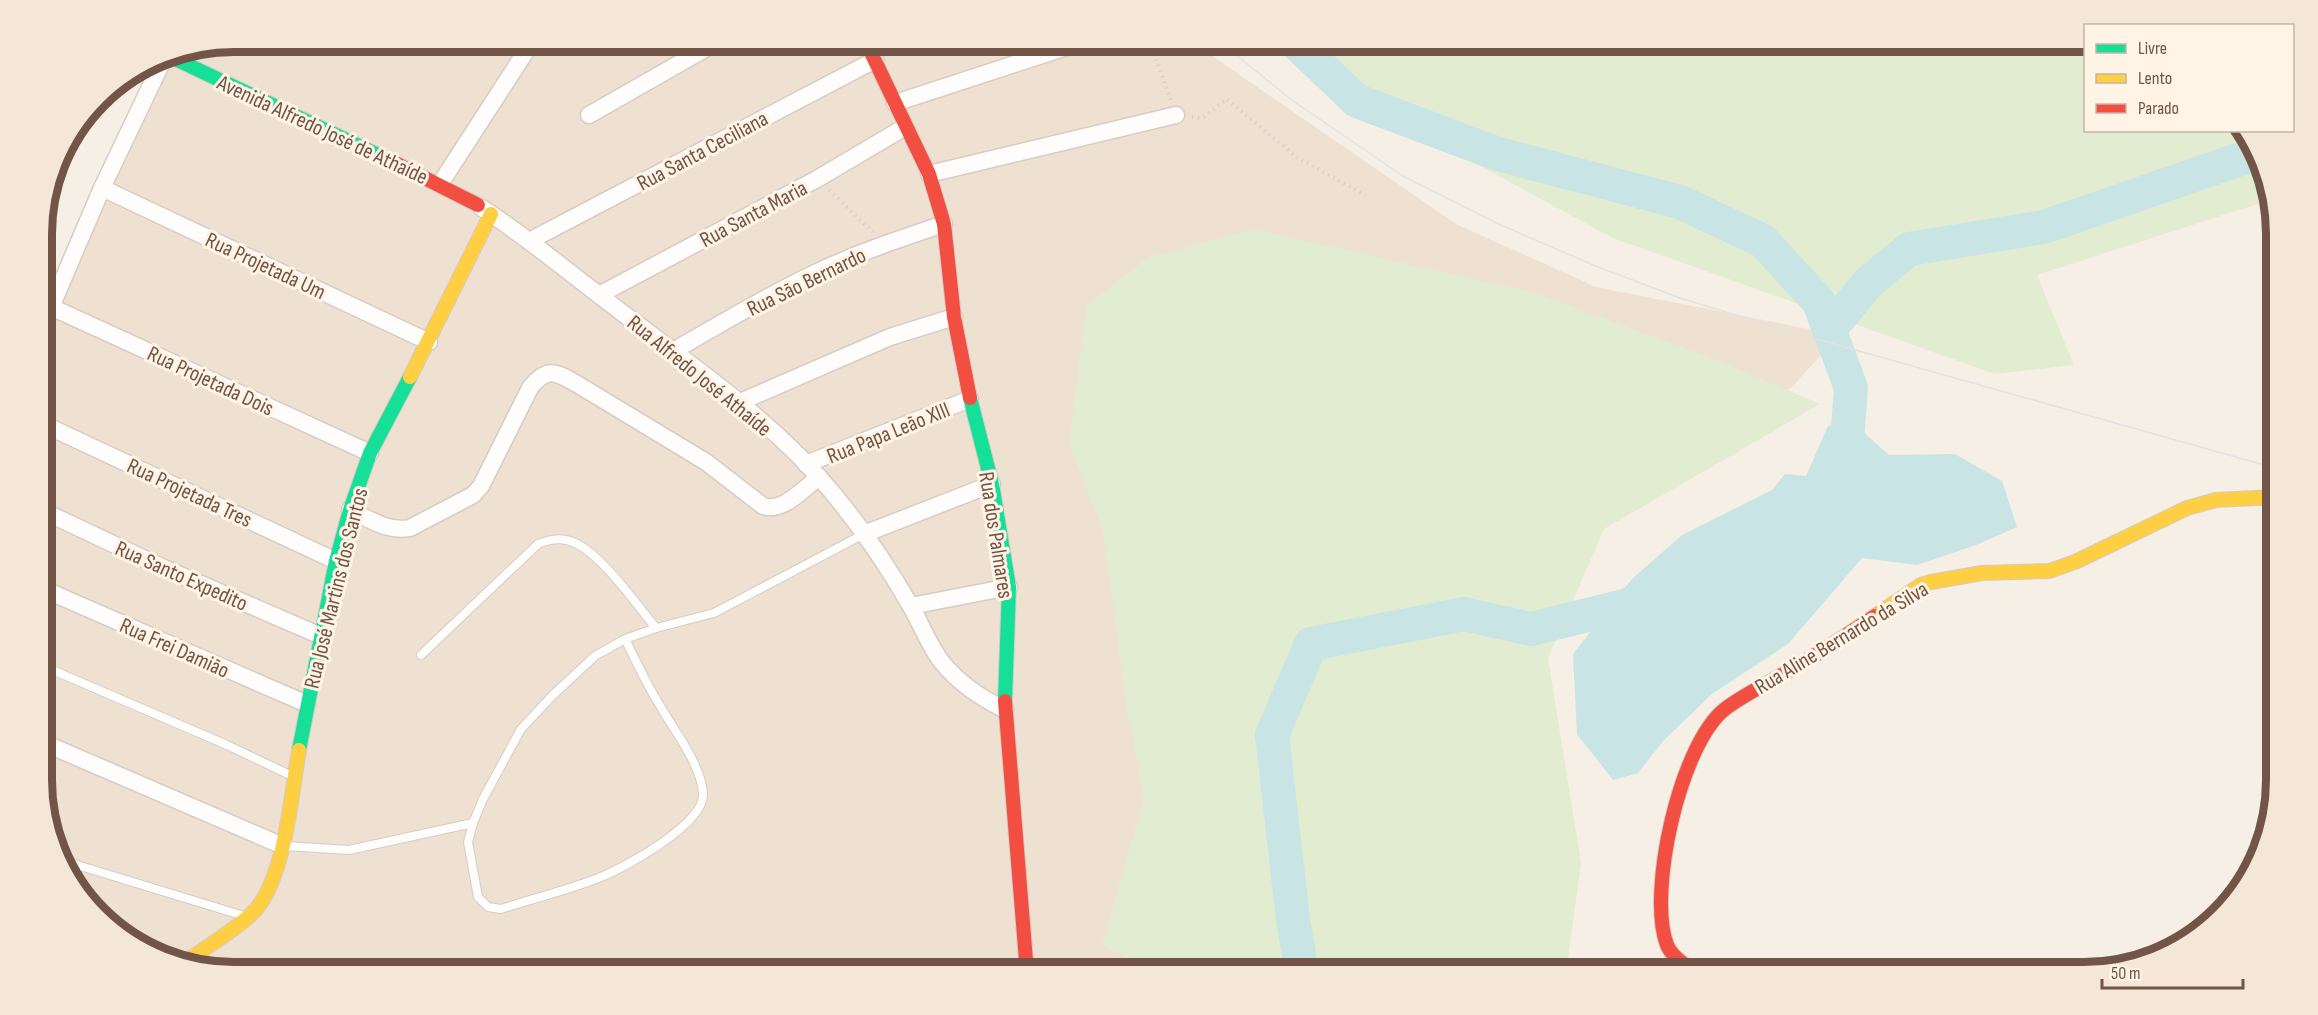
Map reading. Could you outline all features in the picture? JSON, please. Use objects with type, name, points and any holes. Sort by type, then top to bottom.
[{"type":"street","points":[[440,184],[526,52]]},
{"type":"street","points":[[687,52],[690,57]]},
{"type":"street","points":[[589,115],[699,52]]},
{"type":"street","name":"Rua dos Palmares","points":[[871,52],[929,174],[944,224],[954,317],[970,399],[992,484],[1009,587],[1005,710],[1026,962]]},
{"type":"street","points":[[895,103],[1051,52]]},
{"type":"street","name":"Rua Santa Ceciliana","points":[[529,241],[875,60]]},
{"type":"street","name":"Avenida Alfredo José de Athaíde","points":[[178,62],[440,184],[484,209]]},
{"type":"street","points":[[53,303],[102,188],[160,69]]},
{"type":"street","points":[[929,174],[1176,115]]},
{"type":"street","name":"Rua Santa Maria","points":[[599,295],[817,179],[905,126]]},
{"type":"street","name":"Rua Projetada Um","points":[[102,188],[429,342]]},
{"type":"street","name":"Rua Alfredo José Athaíde","points":[[484,209],[740,402],[806,464],[864,534],[911,606],[940,660],[959,680],[981,697],[1005,710]]},
{"type":"street","name":"Rua José Martins dos Santos","points":[[192,957],[247,917],[264,898],[272,880],[283,846],[307,704],[336,561],[350,510],[370,453],[429,342],[484,209]]},
{"type":"street","name":"Rua São Bernardo","points":[[674,351],[767,297],[813,274],[885,243],[944,224]]},
{"type":"street","name":"Rua Projetada Dois","points":[[53,308],[370,453]]},
{"type":"street","points":[[740,402],[890,338],[954,317]]},
{"type":"street","points":[[350,510],[389,527],[410,528],[473,495],[481,486],[530,388],[538,377],[548,373],[559,374],[577,384],[706,462],[763,506],[773,508],[781,505],[819,477]]},
{"type":"street","name":"Rua Papa Leão XIII","points":[[806,464],[970,399]]},
{"type":"street","name":"Rua Projetada Tres","points":[[53,429],[336,561]]},
{"type":"street","points":[[864,534],[992,484]]},
{"type":"street","name":"Rua Aline Bernardo da Silva","points":[[1682,962],[1667,945],[1662,926],[1662,867],[1687,774],[1703,736],[1725,709],[1817,655],[1921,585],[1939,578],[2004,572],[2035,573],[2055,569],[2207,502],[2229,498],[2266,497]]},
{"type":"street","name":"Rua Santo Expedito","points":[[52,515],[164,568],[321,636]]},
{"type":"street","points":[[911,606],[1009,587]]},
{"type":"street","name":"Rua Frei Damião","points":[[52,593],[307,704]]},
{"type":"street","points":[[52,746],[283,846]]},
{"type":"lane","points":[[625,639],[657,701],[693,762],[704,794],[699,808],[686,823],[657,846],[602,876],[501,909],[488,907],[478,897],[468,842],[473,823],[499,768],[521,729],[578,671],[595,656],[625,639],[656,628],[714,613],[864,534]]},
{"type":"lane","points":[[421,655],[538,544],[551,539],[574,542],[586,550],[602,565],[656,628]]},
{"type":"lane","points":[[52,670],[227,745],[294,777]]},
{"type":"lane","points":[[283,846],[349,850],[473,823]]},
{"type":"lane","points":[[73,864],[247,917]]},
{"type":"path","points":[[1154,52],[1176,115],[1202,118],[1227,99],[1295,156],[1365,195]]},
{"type":"path","points":[[817,179],[885,243]]},
{"type":"shaded area","points":[[234,52],[1207,52],[1456,224],[1596,287],[1839,335],[1792,387],[1663,462],[1261,543],[1136,755],[1154,803],[1196,962],[234,962],[199,959],[165,949],[124,925],[90,891],[66,850],[59,828],[52,780],[53,299],[165,66],[199,56]]},
{"type":"green space","points":[[1299,52],[2084,52],[2084,132],[2233,132],[2252,165],[2262,203],[2037,275],[2074,365],[1995,374],[1613,238],[1311,74]]},
{"type":"green space","points":[[1254,229],[1532,292],[1717,360],[1820,404],[1604,529],[1548,658],[1581,863],[1568,962],[1138,962],[1102,945],[1144,798],[1126,703],[1103,531],[1069,443],[1087,305],[1149,257]]},
{"type":"water","points":[[1861,416],[1862,431],[1889,455],[1955,454],[2002,481],[2017,527],[1976,545],[1917,565],[1862,558],[1788,644],[1712,694],[1664,740],[1638,773],[1613,780],[1577,734],[1573,654],[1632,579],[1682,535],[1772,490],[1785,474],[1806,476],[1828,426]]},
{"type":"waterway","points":[[1306,52],[1357,101],[1498,154],[1680,202],[1763,241],[1819,302],[1851,388],[1846,454],[1839,462]]},
{"type":"waterway","points":[[1829,330],[1869,282],[1909,249],[2044,227],[2248,157]]},
{"type":"waterway","points":[[1300,962],[1293,919],[1272,735],[1311,644],[1464,614],[1531,629],[1628,605],[1648,594]]},
{"type":"tram line","points":[[1232,52],[1293,101],[1403,176],[1501,225],[1598,267],[1680,298],[1788,331],[2266,465]]},
{"type":"traffic: fast","points":[[180,61],[395,163]]},
{"type":"traffic: fast","points":[[299,750],[336,561],[350,510],[370,453],[410,377]]},
{"type":"traffic: fast","points":[[970,398],[992,484],[1009,587],[1005,701]]},
{"type":"traffic: slow","points":[[410,377],[491,214]]},
{"type":"traffic: slow","points":[[1875,616],[1921,585],[1982,573],[2049,571],[2075,562],[2187,508],[2216,500],[2266,497]]},
{"type":"traffic: slow","points":[[192,957],[244,921],[258,907],[267,891],[275,873],[286,831],[299,750]]},
{"type":"traffic: jam","points":[[871,52],[929,174],[944,224],[954,317],[970,398]]},
{"type":"traffic: jam","points":[[395,163],[478,205]]},
{"type":"traffic: jam","points":[[1681,962],[1667,945],[1662,921],[1661,891],[1672,821],[1694,753],[1709,727],[1725,709],[1810,659],[1875,616]]},
{"type":"traffic: jam","points":[[1005,701],[1026,962]]}]
